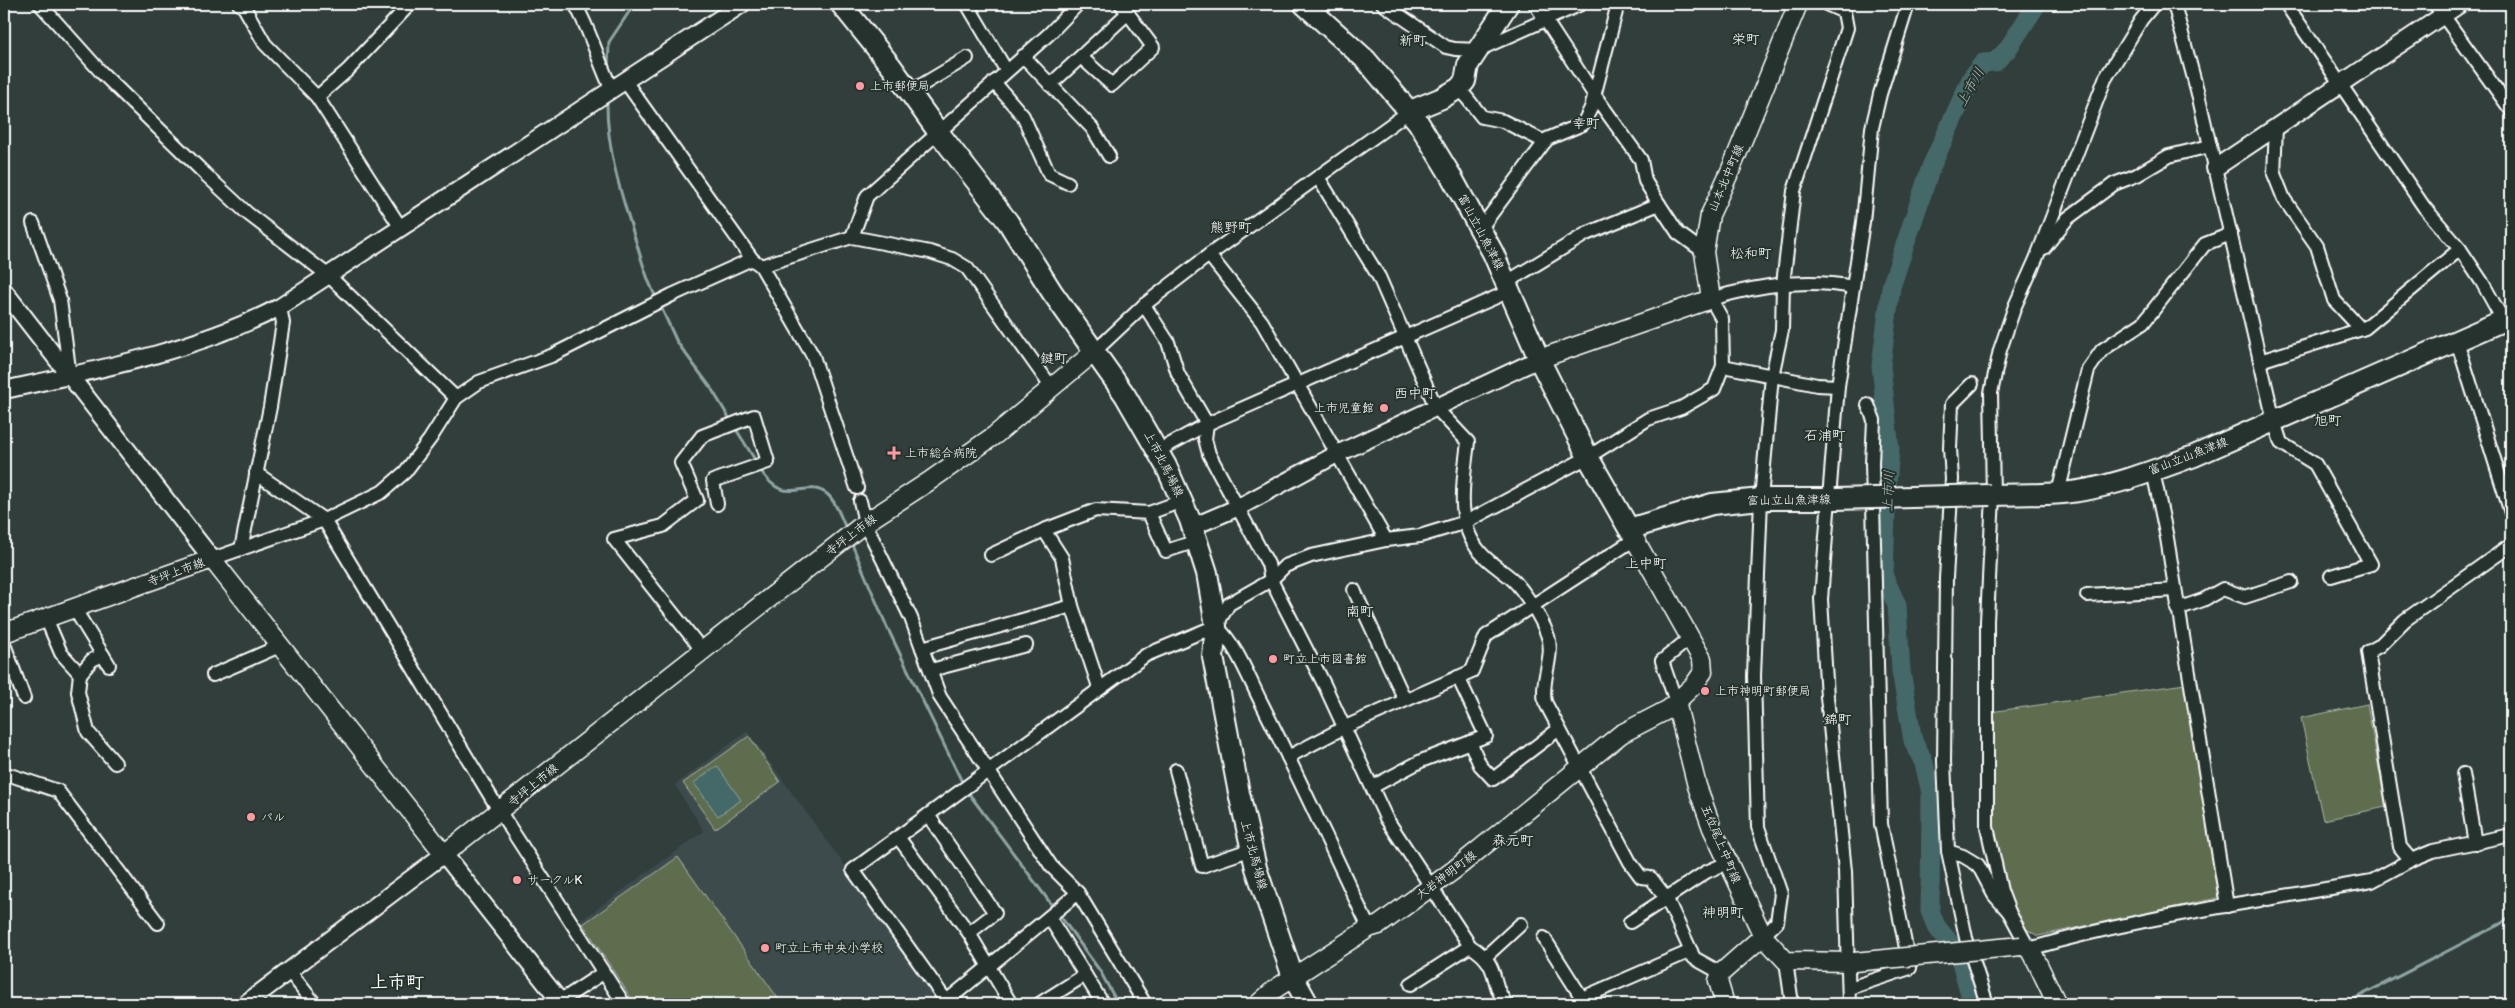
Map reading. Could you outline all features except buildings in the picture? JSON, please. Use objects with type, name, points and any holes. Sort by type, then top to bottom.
[{"type":"main road","name":"上市北馬場線","points":[[840,4],[910,92],[939,134],[1008,222],[1093,353],[1124,395],[1158,451],[1182,501],[1207,573],[1216,626],[1213,657],[1252,849],[1274,925],[1293,977],[1308,1004]]},
{"type":"main road","points":[[1410,111],[1442,98],[1459,88],[1465,81],[1468,65],[1508,4]]},
{"type":"main road","name":"山本北中町線","points":[[1711,299],[1704,252],[1710,215],[1731,169],[1798,4]]},
{"type":"main road","name":"富山立山魚津線","points":[[1308,5],[1366,60],[1410,111],[1451,176],[1508,286],[1539,359],[1588,457],[1632,534],[1712,504],[1761,499],[2058,493],[2095,488],[2153,471],[2194,456],[2507,319]]},
{"type":"main road","points":[[1539,359],[1711,299]]},
{"type":"main road","name":"寺坪上市線","points":[[4,633],[212,559],[282,645],[444,854],[500,812],[702,650],[865,523],[928,482],[994,435],[1093,353]]},
{"type":"main road","points":[[1632,534],[1702,659],[1703,672],[1694,685],[1676,702]]},
{"type":"main road","name":"五位尾上中町線","points":[[1676,702],[1697,786],[1727,863],[1763,936],[1786,961]]},
{"type":"main road","name":"大岩神明町線","points":[[1258,1004],[1293,977],[1369,928],[1379,925],[1454,870],[1621,734],[1670,709],[1676,702]]},
{"type":"main road","points":[[1725,1004],[1718,982],[1721,973],[1763,936]]},
{"type":"main road","points":[[1786,961],[1850,962],[2025,948],[2057,1004]]},
{"type":"street","points":[[40,4],[101,72],[247,214],[329,276],[456,398]]},
{"type":"street","points":[[239,4],[244,7],[265,44],[317,97],[401,228]]},
{"type":"street","points":[[317,97],[348,70],[410,4]]},
{"type":"street","points":[[575,4],[590,30],[599,63],[757,263],[813,356],[859,494],[865,523],[911,618],[940,697],[1051,866],[1078,894],[1145,1004]]},
{"type":"street","points":[[4,390],[70,376],[207,339],[253,321],[280,307],[742,4]]},
{"type":"street","points":[[967,4],[1006,70]]},
{"type":"street","points":[[852,237],[867,196],[939,134],[1006,70],[1049,34],[1078,4]]},
{"type":"street","points":[[1384,4],[1446,47],[1478,50],[1581,4]]},
{"type":"street","points":[[1535,4],[1593,93],[1641,160],[1644,181],[1678,233],[1704,252]]},
{"type":"street","points":[[1480,229],[1547,139],[1583,124],[1591,108],[1593,93],[1618,4]]},
{"type":"street","points":[[1763,936],[1777,922],[1781,894],[1758,827],[1754,676],[1761,499],[1772,376],[1782,330],[1783,284],[1794,190],[1847,28],[1844,12],[1826,4]]},
{"type":"street","points":[[1849,1004],[1850,962],[1845,871],[1827,697],[1821,599],[1831,499],[1838,386],[1863,222],[1872,128],[1887,68],[1908,4]]},
{"type":"street","points":[[2154,4],[2140,20],[2104,79],[2000,350],[1991,393],[1991,495],[1987,621],[1987,827],[2000,891],[2008,912],[2025,948],[2170,915],[2372,880],[2433,851],[2511,836]]},
{"type":"street","points":[[2174,4],[2210,146],[2274,421],[2281,443],[2315,464],[2370,564],[2331,576]]},
{"type":"street","points":[[2286,4],[2424,207],[2460,248],[2507,319]]},
{"type":"street","points":[[2215,168],[2340,84],[2440,9],[2460,4]]},
{"type":"street","points":[[1050,85],[1082,58],[1125,8],[1153,46],[1112,85],[1082,58]]},
{"type":"street","points":[[2440,9],[2511,110]]},
{"type":"street","points":[[1023,56],[1092,128],[1109,156]]},
{"type":"street","points":[[910,92],[967,58]]},
{"type":"street","points":[[994,82],[1024,116],[1049,174],[1068,183]]},
{"type":"street","points":[[1459,88],[1482,117],[1503,121],[1545,142]]},
{"type":"street","points":[[1093,353],[1144,305],[1208,255],[1410,111]]},
{"type":"street","points":[[2276,127],[2274,174],[2284,199],[2317,246],[2334,300],[2361,329]]},
{"type":"street","points":[[2036,259],[2068,218],[2114,184],[2136,175],[2169,156],[2210,146]]},
{"type":"street","points":[[1318,176],[1379,277],[1436,408],[1468,442],[1462,504],[1466,522],[1474,544],[1481,554],[1514,580],[1547,633],[1550,644],[1542,691],[1545,702],[1630,862],[1641,877],[1651,878],[1667,899],[1694,958],[1721,973]]},
{"type":"street","points":[[1158,451],[1207,424],[1406,338],[1508,286],[1586,234],[1659,204]]},
{"type":"street","points":[[33,223],[60,300],[70,376]]},
{"type":"street","points":[[2058,493],[2060,478],[2088,370],[2102,350],[2143,323],[2205,244],[2231,234]]},
{"type":"street","points":[[4,291],[212,559],[324,520],[382,492],[405,472],[430,439],[456,398],[479,382],[551,356],[672,295],[757,263],[852,237],[930,252],[952,259],[967,268],[1052,388]]},
{"type":"street","points":[[2260,362],[2361,329],[2460,248]]},
{"type":"street","points":[[1208,255],[1262,322],[1386,540]]},
{"type":"street","points":[[1078,894],[945,1003],[853,870],[1099,687],[1146,655],[1216,626],[1229,604],[1271,580],[1285,566],[1311,556],[1386,540],[1420,536],[1466,522],[1588,457],[1648,419],[1681,408],[1714,389],[1723,366],[1722,319],[1711,299],[1740,290],[1783,284],[1825,282],[1852,287]]},
{"type":"street","points":[[1144,305],[1168,342],[1178,374],[1207,424],[1205,439],[1209,454],[1268,564],[1271,580],[1345,727],[1386,818],[1470,946],[1485,957],[1492,967],[1498,988],[1507,1004]]},
{"type":"street","points":[[241,549],[270,408],[283,323],[280,307]]},
{"type":"street","points":[[2457,341],[2511,513]]},
{"type":"street","points":[[1149,513],[1166,551],[1239,507],[1337,454],[1539,359]]},
{"type":"street","points":[[1723,366],[1817,385],[1838,386]]},
{"type":"street","points":[[1972,384],[1952,404],[1950,448],[1952,479],[1946,578],[1944,761],[1948,851],[1966,938],[1987,1004]]},
{"type":"street","points":[[1850,988],[1910,968],[1880,824],[1872,473],[1874,420],[1868,405]]},
{"type":"street","points":[[702,650],[614,538],[663,526],[696,500],[680,463],[702,436],[754,416],[768,462],[713,481],[717,504]]},
{"type":"street","points":[[2153,471],[2175,590],[2227,906]]},
{"type":"street","points":[[256,473],[324,520],[500,812],[624,1004]]},
{"type":"street","points":[[991,555],[1044,530],[1096,510],[1149,513],[1182,501]]},
{"type":"street","points":[[1044,530],[1062,558],[1072,606],[1099,687]]},
{"type":"street","points":[[1288,757],[1345,727],[1472,671],[1486,636],[1532,607],[1632,534]]},
{"type":"street","points":[[2411,860],[2400,847],[2368,652],[2378,646],[2406,620],[2511,545]]},
{"type":"street","points":[[2177,609],[2203,600],[2223,588],[2245,597],[2291,582]]},
{"type":"street","points":[[1354,590],[1405,700]]},
{"type":"street","points":[[2087,595],[2175,590]]},
{"type":"street","points":[[922,648],[1072,606]]},
{"type":"street","points":[[74,608],[106,660],[92,660],[80,674],[78,692],[88,732],[115,763]]},
{"type":"street","points":[[46,618],[61,652],[80,674]]},
{"type":"street","points":[[1216,626],[1225,634],[1288,757],[1369,928]]},
{"type":"street","points":[[1676,702],[1662,660],[1690,638]]},
{"type":"street","points":[[4,644],[24,698]]},
{"type":"street","points":[[213,675],[282,645]]},
{"type":"street","points":[[931,670],[1026,645]]},
{"type":"street","points":[[1372,787],[1421,761],[1486,736],[1458,677]]},
{"type":"street","points":[[1470,742],[1480,765],[1493,780],[1560,729]]},
{"type":"street","points":[[1176,770],[1202,866],[1252,849]]},
{"type":"street","points":[[4,773],[58,792],[158,923]]},
{"type":"street","points":[[2463,774],[2475,843]]},
{"type":"street","points":[[928,816],[995,913],[969,933]]},
{"type":"street","points":[[898,837],[969,933],[1011,1004]]},
{"type":"street","points":[[1948,851],[1963,856],[1978,866],[1994,895],[2008,912]]},
{"type":"street","points":[[245,1004],[444,854],[557,1003],[603,972]]},
{"type":"street","points":[[1630,922],[1706,872],[1727,863]]},
{"type":"street","points":[[1049,917],[1103,1004]]},
{"type":"street","points":[[1485,957],[1521,924]]},
{"type":"street","points":[[1544,938],[1582,998],[1691,951]]},
{"type":"street","points":[[1411,984],[1470,946]]},
{"type":"street","points":[[1786,961],[1792,1004]]},
{"type":"street","points":[[289,971],[315,1004]]},
{"type":"street","points":[[1040,1004],[1085,975]]},
{"type":"shaded area","points":[[747,731],[846,867],[931,990],[930,1002],[926,1004],[632,1004],[579,922],[704,831],[675,785]]},
{"type":"green space","points":[[2185,684],[2222,897],[2038,936],[2026,929],[2015,910],[2001,868],[1992,830],[1990,712]]},
{"type":"green space","points":[[2367,704],[2386,807],[2323,820],[2301,718]]},
{"type":"green space","points":[[749,736],[780,782],[715,829],[683,783]]},
{"type":"green space","points":[[678,857],[782,1004],[635,1004],[583,924]]},
{"type":"water","points":[[717,766],[741,800],[718,816],[694,783]]},
{"type":"waterway","points":[[608,70],[609,42],[629,12],[629,4]]},
{"type":"waterway","name":"上市川","points":[[1973,1004],[1958,953],[1936,926],[1930,911],[1931,793],[1924,763],[1913,741],[1901,671],[1897,605],[1884,577],[1890,450],[1881,366],[1891,287],[1931,167],[1972,77],[1983,63],[1995,62],[2007,50],[2037,4]]},
{"type":"waterway","points":[[607,99],[609,137],[616,173],[646,273],[657,299]]},
{"type":"waterway","points":[[660,305],[677,342],[711,388],[731,421]]},
{"type":"waterway","points":[[734,426],[757,463]]},
{"type":"waterway","points":[[760,469],[769,481],[778,488],[786,490],[819,490],[827,494],[836,506],[847,531]]},
{"type":"waterway","points":[[851,542],[887,627],[964,786]]},
{"type":"waterway","points":[[967,791],[1054,908]]},
{"type":"waterway","points":[[1058,913],[1100,971],[1118,1004]]},
{"type":"waterway","points":[[2343,1004],[2495,927],[2511,917]]},
{"type":"place","name":"上市郵便局","points":[[860,86]]},
{"type":"place","name":"上市児童館","points":[[1384,408]]},
{"type":"place","name":"上市総合病院","points":[[894,453]]},
{"type":"place","name":"町立上市図書館","points":[[1273,659]]},
{"type":"place","name":"上市神明町郵便局","points":[[1705,691]]},
{"type":"place","name":"パル","points":[[251,817]]},
{"type":"place","name":"サークルK","points":[[517,880]]},
{"type":"place","name":"町立上市中央小学校","points":[[765,948]]},
{"type":"district","name":"栄町","points":[[1746,39]]},
{"type":"district","name":"新町","points":[[1413,40]]},
{"type":"district","name":"幸町","points":[[1586,123]]},
{"type":"district","name":"熊野町","points":[[1231,227]]},
{"type":"district","name":"松和町","points":[[1751,253]]},
{"type":"district","name":"鍵町","points":[[1054,358]]},
{"type":"district","name":"西中町","points":[[1415,393]]},
{"type":"district","name":"旭町","points":[[2328,420]]},
{"type":"district","name":"石浦町","points":[[1825,435]]},
{"type":"district","name":"上中町","points":[[1646,563]]},
{"type":"district","name":"南町","points":[[1360,611]]},
{"type":"district","name":"錦町","points":[[1838,719]]},
{"type":"district","name":"森元町","points":[[1513,840]]},
{"type":"district","name":"神明町","points":[[1723,912]]},
{"type":"district","name":"上市町","points":[[397,982]]}]
